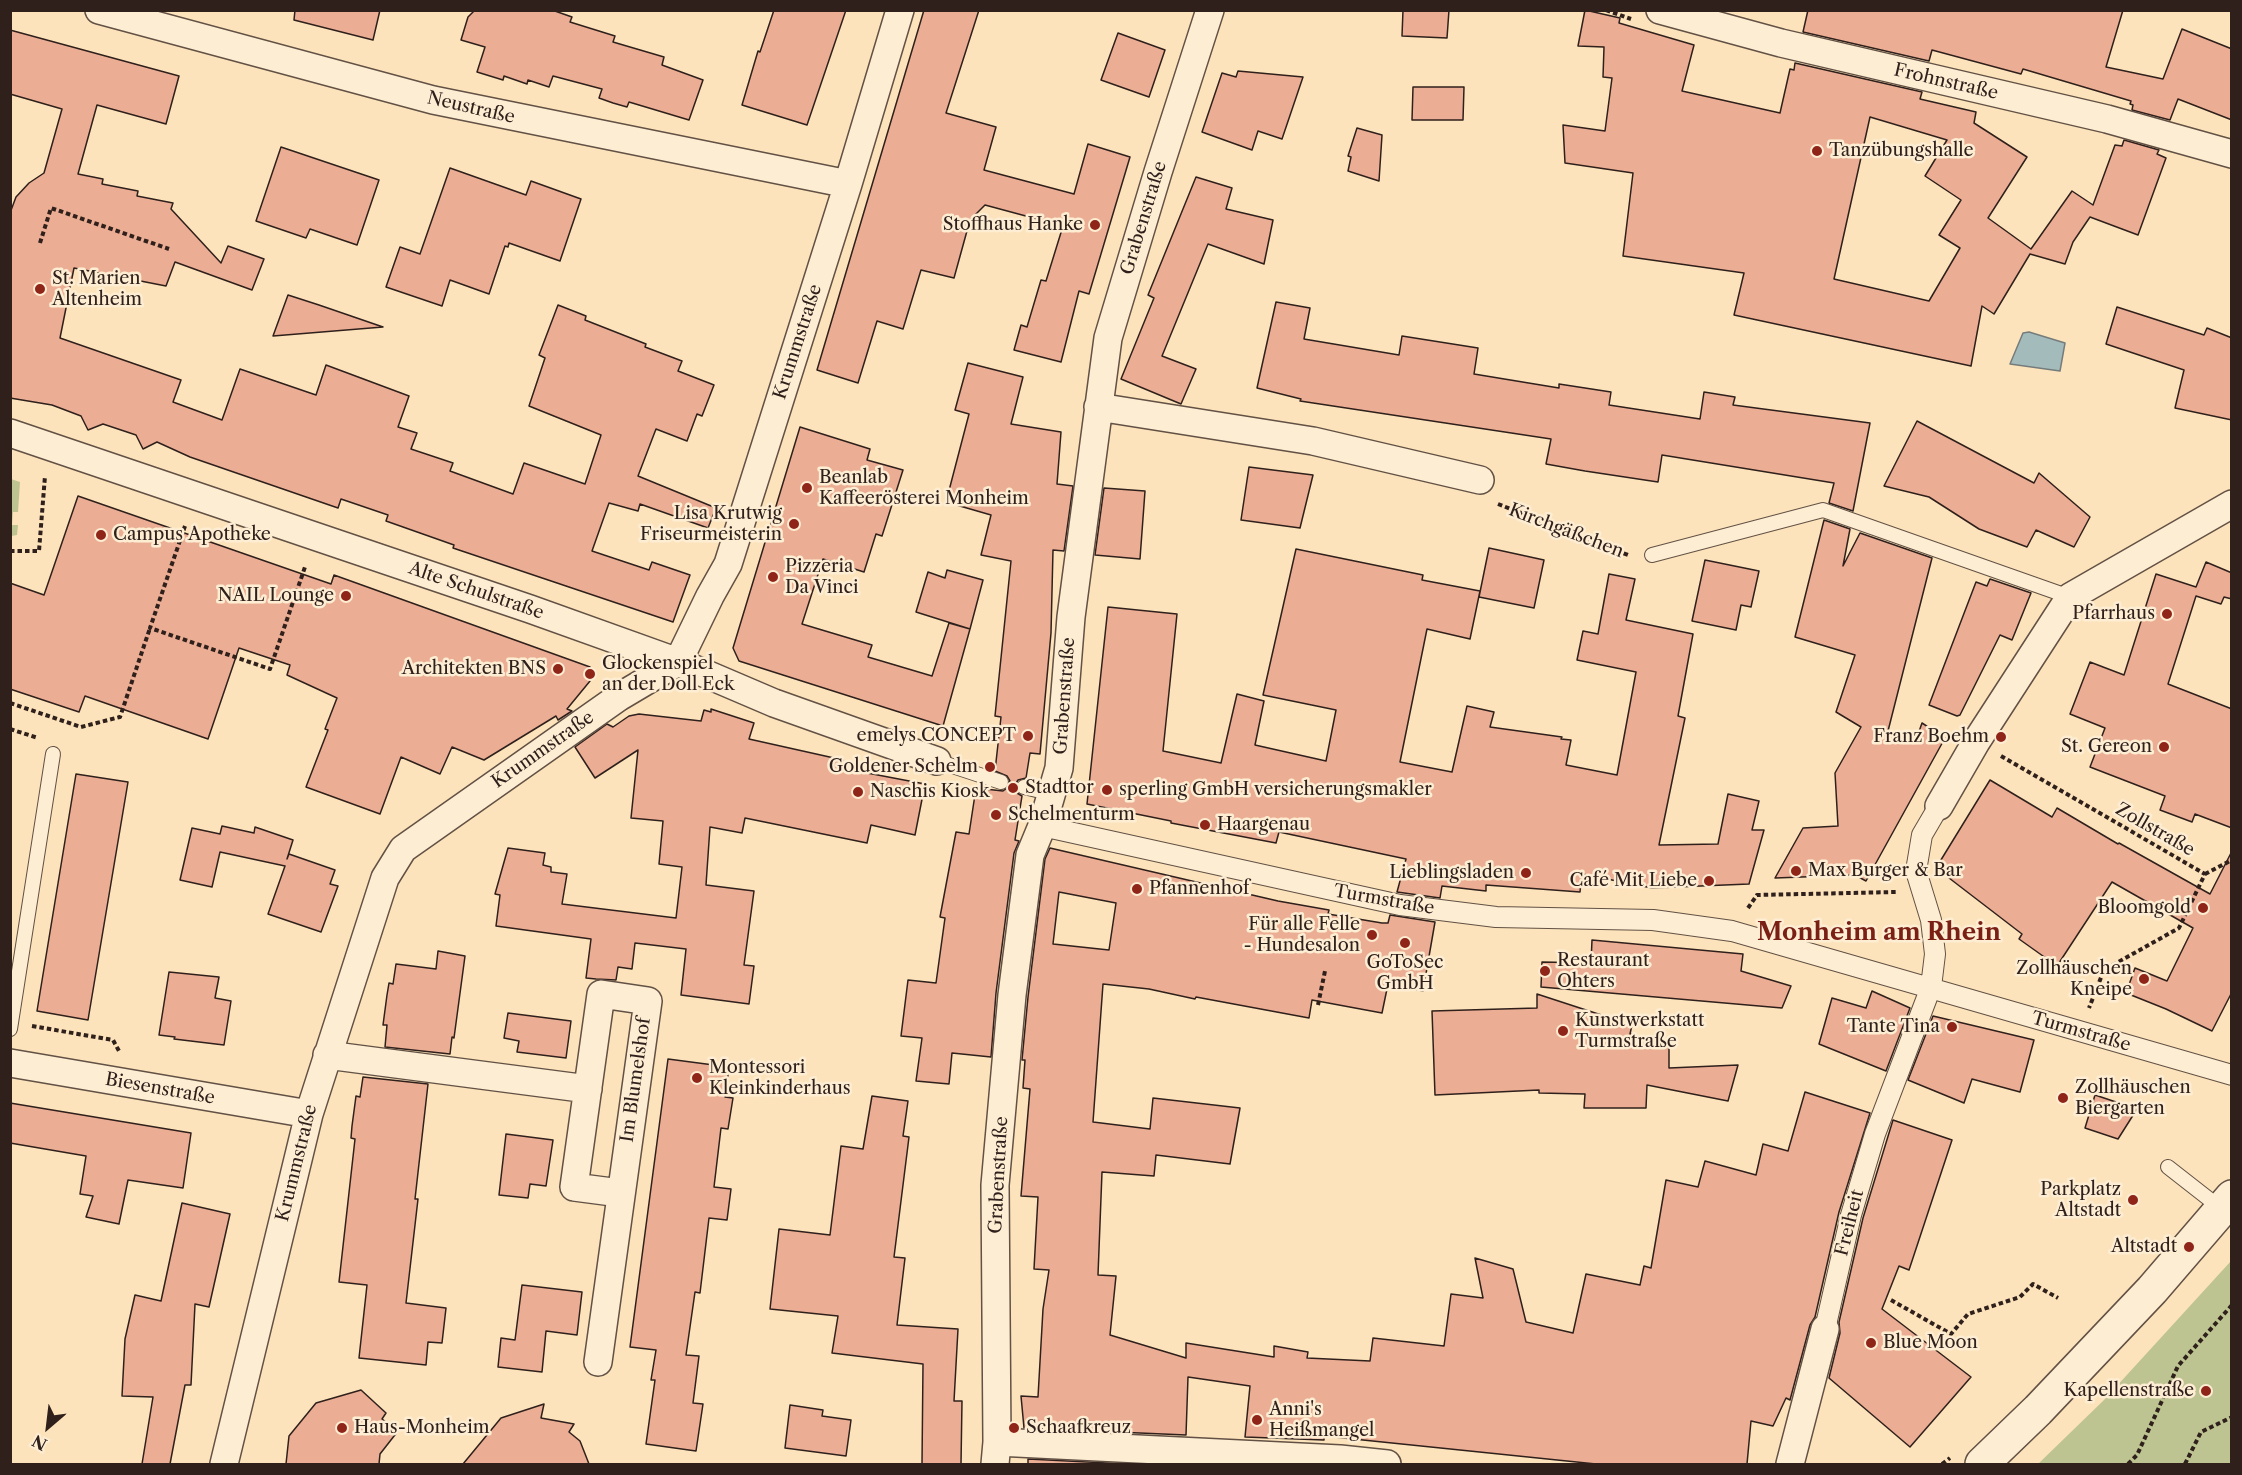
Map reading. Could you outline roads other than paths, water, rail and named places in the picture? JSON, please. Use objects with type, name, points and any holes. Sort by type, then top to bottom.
[{"type":"street","name":"Neustraße","points":[[99,10],[433,100],[848,184]]},
{"type":"street","name":"Krummstraße","points":[[224,1464],[309,1114],[385,878],[403,849],[619,697],[678,662],[728,564],[848,184],[900,10]]},
{"type":"street","name":"Grabenstraße","points":[[996,1453],[995,1185],[1012,995],[1030,855],[1053,794],[1059,768],[1071,617],[1108,338],[1210,10]]},
{"type":"street","name":"Frohnstraße","points":[[1660,10],[1781,43],[2107,119],[2232,154]]},
{"type":"street","points":[[1098,407],[1313,441],[1480,480]]},
{"type":"street","name":"Alte Schulstraße","points":[[10,432],[530,609],[678,662],[774,703],[937,761]]},
{"type":"street","points":[[1931,987],[1935,954],[1931,920],[1916,872],[1918,853],[1923,835],[1976,742],[2070,597],[2232,504]]},
{"type":"street","name":"Turmstraße","points":[[1042,826],[1400,905],[1496,917],[1653,920],[1732,931],[2232,1075]]},
{"type":"street","name":"Freiheit","points":[[1790,1464],[1825,1329],[1851,1215],[1875,1134],[1931,987]]},
{"type":"street","name":"Im Blumelshof","points":[[598,1362],[648,1001],[601,994],[574,1187],[620,1193]]},
{"type":"street","points":[[327,1055],[588,1089]]},
{"type":"street","name":"Biesenstraße","points":[[10,1063],[309,1114]]},
{"type":"street","points":[[1982,1464],[2038,1410],[2228,1208]]},
{"type":"street","points":[[996,1453],[1340,1459],[1387,1464]]},
{"type":"lane","points":[[1652,555],[1823,510],[2070,597]]},
{"type":"lane","points":[[11,1026],[53,754]]},
{"type":"lane","points":[[937,761],[1000,782]]},
{"type":"lane","points":[[1024,787],[1053,794]]},
{"type":"lane","points":[[2168,1167],[2228,1208]]},
{"type":"water","points":[[2029,332],[2065,343],[2060,371],[2010,364],[2023,333]]},
{"type":"place","name":"Tanzübungshalle","points":[[1817,151]]},
{"type":"place","name":"Stoffhaus Hanke","points":[[1095,225]]},
{"type":"place","name":"St. Marien Altenheim","points":[[40,289]]},
{"type":"place","name":"Beanlab Kaffeerösterei Monheim","points":[[807,488]]},
{"type":"place","name":"Lisa Krutwig Friseurmeisterin","points":[[794,524]]},
{"type":"place","name":"Campus Apotheke","points":[[101,535]]},
{"type":"place","name":"Pizzeria Da Vinci","points":[[773,577]]},
{"type":"place","name":"NAIL Lounge","points":[[346,596]]},
{"type":"place","name":"Pfarrhaus","points":[[2167,614]]},
{"type":"place","name":"Architekten BNS","points":[[558,669]]},
{"type":"place","name":"Glockenspiel an der Doll Eck","points":[[590,674]]},
{"type":"place","name":"emelys CONCEPT","points":[[1028,736]]},
{"type":"place","name":"Franz Boehm","points":[[2001,737]]},
{"type":"place","name":"St. Gereon","points":[[2164,747]]},
{"type":"place","name":"Goldener Schelm","points":[[990,767]]},
{"type":"place","name":"Stadttor","points":[[1013,788]]},
{"type":"place","name":"sperling GmbH versicherungsmakler","points":[[1107,790]]},
{"type":"place","name":"Naschis Kiosk","points":[[858,792]]},
{"type":"place","name":"Schelmenturm","points":[[996,815]]},
{"type":"place","name":"Haargenau","points":[[1205,825]]},
{"type":"place","name":"Max Burger & Bar","points":[[1796,871]]},
{"type":"place","name":"Lieblingsladen","points":[[1526,873]]},
{"type":"place","name":"Café Mit Liebe","points":[[1709,881]]},
{"type":"place","name":"Pfannenhof","points":[[1137,889]]},
{"type":"place","name":"Bloomgold","points":[[2203,908]]},
{"type":"place","name":"Für alle Felle - Hundesalon","points":[[1372,935]]},
{"type":"place","name":"GoToSec GmbH","points":[[1405,943]]},
{"type":"place","name":"Restaurant Ohters","points":[[1545,971]]},
{"type":"place","name":"Zollhäuschen Kneipe","points":[[2144,979]]},
{"type":"place","name":"Tante Tina","points":[[1952,1027]]},
{"type":"place","name":"Kunstwerkstatt Turmstraße","points":[[1563,1031]]},
{"type":"place","name":"Montessori Kleinkinderhaus","points":[[697,1078]]},
{"type":"place","name":"Zollhäuschen Biergarten","points":[[2063,1098]]},
{"type":"place","name":"Parkplatz Altstadt","points":[[2133,1200]]},
{"type":"place","name":"Altstadt","points":[[2189,1247]]},
{"type":"place","name":"Blue Moon","points":[[1871,1343]]},
{"type":"place","name":"Kapellenstraße","points":[[2206,1391]]},
{"type":"place","name":"Anni's Heißmangel","points":[[1257,1420]]},
{"type":"place","name":"Haus-Monheim","points":[[342,1428]]},
{"type":"place","name":"Schaafkreuz","points":[[1014,1428]]},
{"type":"district","name":"Monheim am Rhein","points":[[1879,933]]}]
